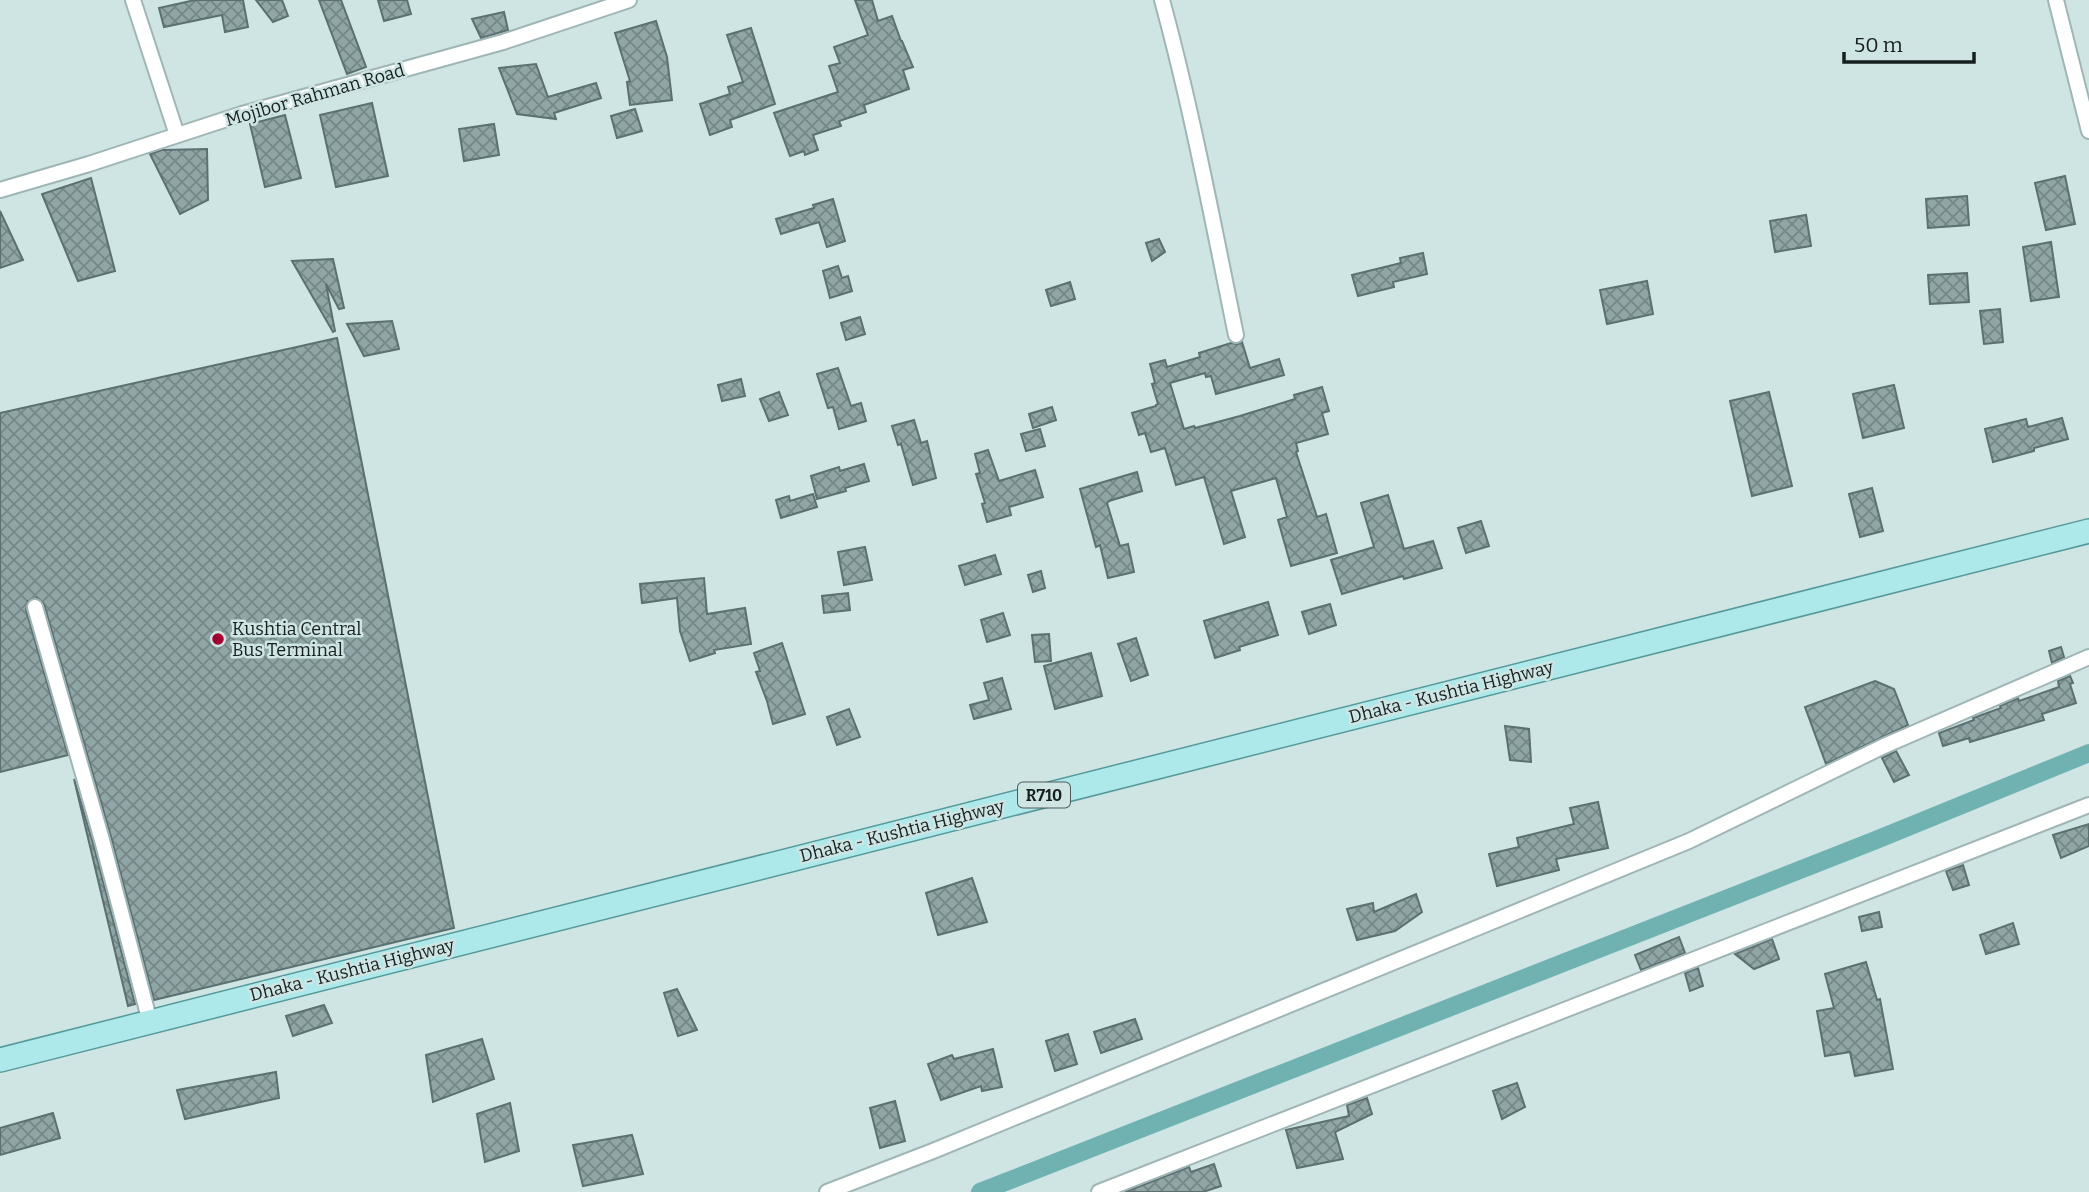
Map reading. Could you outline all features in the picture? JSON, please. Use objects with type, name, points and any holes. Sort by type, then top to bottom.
[{"type":"main road","name":"Dhaka - Kushtia Highway","points":[[0,1060],[2089,531]]},
{"type":"street","points":[[133,0],[177,135]]},
{"type":"street","name":"Mojibor Rahman Road","points":[[0,190],[242,114],[503,43],[629,0]]},
{"type":"street","points":[[1162,0],[1194,128],[1236,335]]},
{"type":"street","points":[[2056,0],[2089,131]]},
{"type":"street","points":[[35,607],[102,840],[150,1022]]},
{"type":"street","points":[[827,1192],[959,1141],[1689,841],[1884,746],[2089,657]]},
{"type":"street","points":[[1099,1192],[2089,805]]},
{"type":"building","points":[[195,0],[243,0],[248,27],[225,32],[222,15],[164,27],[159,8]]},
{"type":"building","points":[[256,0],[282,0],[288,16],[273,22]]},
{"type":"building","points":[[319,0],[341,0],[366,67],[347,74]]},
{"type":"building","points":[[378,0],[407,0],[411,14],[384,21]]},
{"type":"building","points":[[855,0],[872,0],[878,21],[892,16],[913,67],[903,70],[909,89],[864,105],[866,112],[839,121],[841,126],[813,135],[818,150],[805,155],[804,151],[790,156],[774,113],[838,92],[829,66],[840,63],[834,47],[868,35]]},
{"type":"building","points":[[504,12],[508,30],[481,38],[472,19]]},
{"type":"building","points":[[656,21],[667,57],[672,100],[630,105],[627,82],[630,81],[615,33]]},
{"type":"building","points":[[751,28],[775,104],[730,120],[732,127],[710,135],[700,104],[730,94],[728,87],[743,82],[727,35]]},
{"type":"building","points":[[536,64],[548,97],[596,83],[601,98],[554,113],[556,119],[517,114],[499,68]]},
{"type":"building","points":[[372,103],[388,176],[336,187],[320,115]]},
{"type":"building","points":[[635,109],[642,131],[617,138],[611,116]]},
{"type":"building","points":[[285,115],[301,178],[265,187],[250,124]]},
{"type":"building","points":[[494,124],[499,155],[464,161],[459,129]]},
{"type":"building","points":[[207,149],[208,200],[180,214],[150,154],[162,150]]},
{"type":"building","points":[[2065,176],[2075,224],[2046,230],[2035,183]]},
{"type":"building","points":[[91,178],[115,271],[78,281],[42,194]]},
{"type":"building","points":[[1967,196],[1969,225],[1928,228],[1926,199]]},
{"type":"building","points":[[833,199],[845,241],[827,247],[819,222],[781,234],[776,219],[814,208],[813,205]]},
{"type":"building","points":[[0,211],[23,260],[0,268]]},
{"type":"building","points":[[1806,215],[1811,246],[1775,252],[1770,221]]},
{"type":"building","points":[[1159,239],[1165,252],[1152,261],[1146,243]]},
{"type":"building","points":[[2051,242],[2059,297],[2031,301],[2023,247]]},
{"type":"building","points":[[1423,253],[1427,274],[1393,282],[1394,287],[1358,296],[1352,275],[1401,263],[1400,258]]},
{"type":"building","points":[[333,259],[344,308],[339,309],[326,284],[335,331],[333,332],[292,261]]},
{"type":"building","points":[[838,266],[842,278],[848,276],[852,291],[830,298],[823,271]]},
{"type":"building","points":[[1967,273],[1969,302],[1930,304],[1928,275]]},
{"type":"building","points":[[1647,281],[1653,314],[1607,324],[1600,290]]},
{"type":"building","points":[[1070,282],[1075,299],[1051,306],[1046,290]]},
{"type":"building","points":[[2000,309],[2003,342],[1984,344],[1980,311]]},
{"type":"building","points":[[860,317],[865,334],[846,340],[841,323]]},
{"type":"building","points":[[392,321],[399,349],[364,356],[347,324]]},
{"type":"building","name":"Kushtia Central Bus Terminal","points":[[337,338],[454,928],[154,1000],[111,837],[44,604],[37,598],[28,601],[26,610],[68,755],[0,772],[0,413]]},
{"type":"building","points":[[1242,342],[1250,368],[1279,359],[1284,375],[1216,394],[1211,376],[1206,377],[1205,373],[1170,383],[1184,429],[1240,416],[1295,399],[1294,395],[1322,387],[1329,411],[1322,413],[1328,434],[1296,443],[1296,452],[1317,517],[1326,514],[1337,553],[1291,566],[1278,520],[1287,517],[1276,478],[1231,491],[1245,537],[1224,544],[1204,477],[1176,485],[1165,448],[1151,452],[1145,433],[1139,435],[1132,413],[1158,404],[1150,364],[1165,360],[1167,367],[1200,357],[1199,353]]},
{"type":"building","points":[[838,368],[851,406],[861,403],[866,421],[839,429],[833,407],[828,408],[817,374]]},
{"type":"building","points":[[741,379],[745,396],[722,401],[718,385]]},
{"type":"building","points":[[1894,385],[1904,428],[1863,438],[1853,394]]},
{"type":"building","points":[[779,392],[788,415],[769,421],[760,399]]},
{"type":"building","points":[[1769,392],[1792,486],[1752,496],[1730,401]]},
{"type":"building","points":[[1052,407],[1056,420],[1033,428],[1029,414]]},
{"type":"building","points":[[2062,418],[2068,439],[1993,462],[1985,429],[2026,419],[2028,427]]},
{"type":"building","points":[[914,420],[921,443],[927,441],[936,478],[913,485],[901,444],[898,445],[892,426]]},
{"type":"building","points":[[1040,429],[1045,446],[1026,451],[1021,434]]},
{"type":"building","points":[[988,450],[999,481],[1035,470],[1043,497],[1009,507],[1011,515],[987,522],[982,504],[985,503],[976,474],[980,473],[975,454]]},
{"type":"building","points":[[864,464],[869,481],[817,499],[811,476],[839,467],[840,471]]},
{"type":"building","points":[[1137,472],[1142,491],[1107,503],[1120,546],[1128,544],[1134,572],[1108,578],[1100,545],[1096,547],[1080,489]]},
{"type":"building","points":[[1872,488],[1883,531],[1860,537],[1849,494]]},
{"type":"building","points":[[813,494],[817,507],[781,518],[776,500],[789,496],[790,501]]},
{"type":"building","points":[[1388,495],[1404,549],[1433,541],[1442,568],[1342,594],[1331,560],[1374,547],[1361,503]]},
{"type":"building","points":[[1481,521],[1489,546],[1466,553],[1458,528]]},
{"type":"building","points":[[865,547],[872,580],[844,585],[838,552]]},
{"type":"building","points":[[995,555],[1001,574],[965,585],[959,566]]},
{"type":"building","points":[[1041,571],[1045,588],[1033,592],[1028,575]]},
{"type":"building","points":[[704,578],[707,614],[745,608],[751,644],[714,650],[715,653],[690,661],[680,631],[677,598],[642,603],[640,584]]},
{"type":"building","points":[[848,593],[850,610],[824,613],[822,596]]},
{"type":"building","points":[[1268,602],[1278,635],[1239,647],[1240,650],[1215,658],[1204,621]]},
{"type":"building","points":[[1330,604],[1336,625],[1309,634],[1302,612]]},
{"type":"building","points":[[1003,613],[1010,635],[987,642],[981,620]]},
{"type":"building","points":[[1049,634],[1051,661],[1035,662],[1032,635]]},
{"type":"building","points":[[1136,638],[1148,675],[1131,681],[1118,644]]},
{"type":"building","points":[[782,643],[805,714],[773,724],[756,672],[760,671],[754,653]]},
{"type":"building","points":[[2061,647],[2064,657],[2052,663],[2049,651]]},
{"type":"building","points":[[1091,653],[1102,696],[1055,709],[1044,666]]},
{"type":"building","points":[[2070,676],[2076,703],[2042,714],[2044,720],[1970,742],[1969,738],[1943,746],[1939,733],[1974,720],[1973,718],[2001,708],[2000,706],[2018,698],[2019,701],[2059,687],[2058,681]]},
{"type":"building","points":[[1002,678],[1011,709],[974,719],[970,705],[989,700],[984,683]]},
{"type":"building","points":[[1875,681],[1894,689],[1908,725],[1826,764],[1805,707]]},
{"type":"building","points":[[849,709],[860,737],[837,745],[827,717]]},
{"type":"building","points":[[1505,726],[1529,729],[1531,762],[1510,760]]},
{"type":"building","points":[[1896,751],[1909,775],[1894,782],[1882,758]]},
{"type":"building","points":[[74,779],[135,1004],[128,1006]]},
{"type":"building","points":[[1598,802],[1608,848],[1556,859],[1559,870],[1497,886],[1489,854],[1519,847],[1517,838],[1574,824],[1570,808]]},
{"type":"building","points":[[2089,824],[2089,846],[2061,858],[2053,835]]},
{"type":"building","points":[[1963,865],[1969,885],[1953,890],[1946,871]]},
{"type":"building","points":[[972,878],[987,922],[938,935],[926,893]]},
{"type":"building","points":[[1416,894],[1422,912],[1395,931],[1357,940],[1347,909],[1373,903],[1374,912]]},
{"type":"building","points":[[1879,912],[1882,927],[1862,931],[1859,917]]},
{"type":"building","points":[[2013,923],[2019,944],[1986,954],[1980,935]]},
{"type":"building","points":[[1679,937],[1685,953],[1641,970],[1635,955]]},
{"type":"building","points":[[1772,939],[1779,959],[1754,969],[1735,954]]},
{"type":"building","points":[[1866,962],[1877,1000],[1880,999],[1893,1069],[1855,1076],[1850,1052],[1825,1056],[1817,1011],[1834,1008],[1825,974]]},
{"type":"building","points":[[1698,968],[1703,986],[1690,991],[1685,973]]},
{"type":"building","points":[[677,989],[697,1030],[678,1036],[664,993]]},
{"type":"building","points":[[324,1005],[332,1023],[293,1036],[286,1016]]},
{"type":"building","points":[[1135,1019],[1142,1039],[1101,1053],[1094,1032]]},
{"type":"building","points":[[1068,1034],[1077,1064],[1055,1071],[1046,1041]]},
{"type":"building","points":[[482,1039],[494,1079],[433,1102],[426,1055]]},
{"type":"building","points":[[993,1049],[1002,1087],[982,1091],[981,1086],[941,1100],[928,1064],[952,1055],[954,1059]]},
{"type":"building","points":[[276,1072],[279,1098],[185,1119],[177,1090]]},
{"type":"building","points":[[1517,1083],[1525,1107],[1502,1119],[1493,1091]]},
{"type":"building","points":[[1367,1098],[1372,1114],[1335,1132],[1343,1159],[1297,1168],[1286,1130],[1349,1116],[1347,1105]]},
{"type":"building","points":[[895,1101],[905,1141],[880,1148],[870,1108]]},
{"type":"building","points":[[510,1103],[519,1151],[485,1162],[477,1114]]},
{"type":"building","points":[[53,1113],[60,1138],[0,1155],[0,1128]]},
{"type":"building","points":[[632,1135],[643,1174],[583,1186],[573,1145]]},
{"type":"building","points":[[1214,1164],[1221,1186],[1203,1192],[1125,1192],[1189,1167],[1191,1172]]},
{"type":"waterway","points":[[980,1192],[1876,840],[2089,753]]},
{"type":"place","name":"Kushtia Central Bus Terminal","points":[[218,639]]}]
